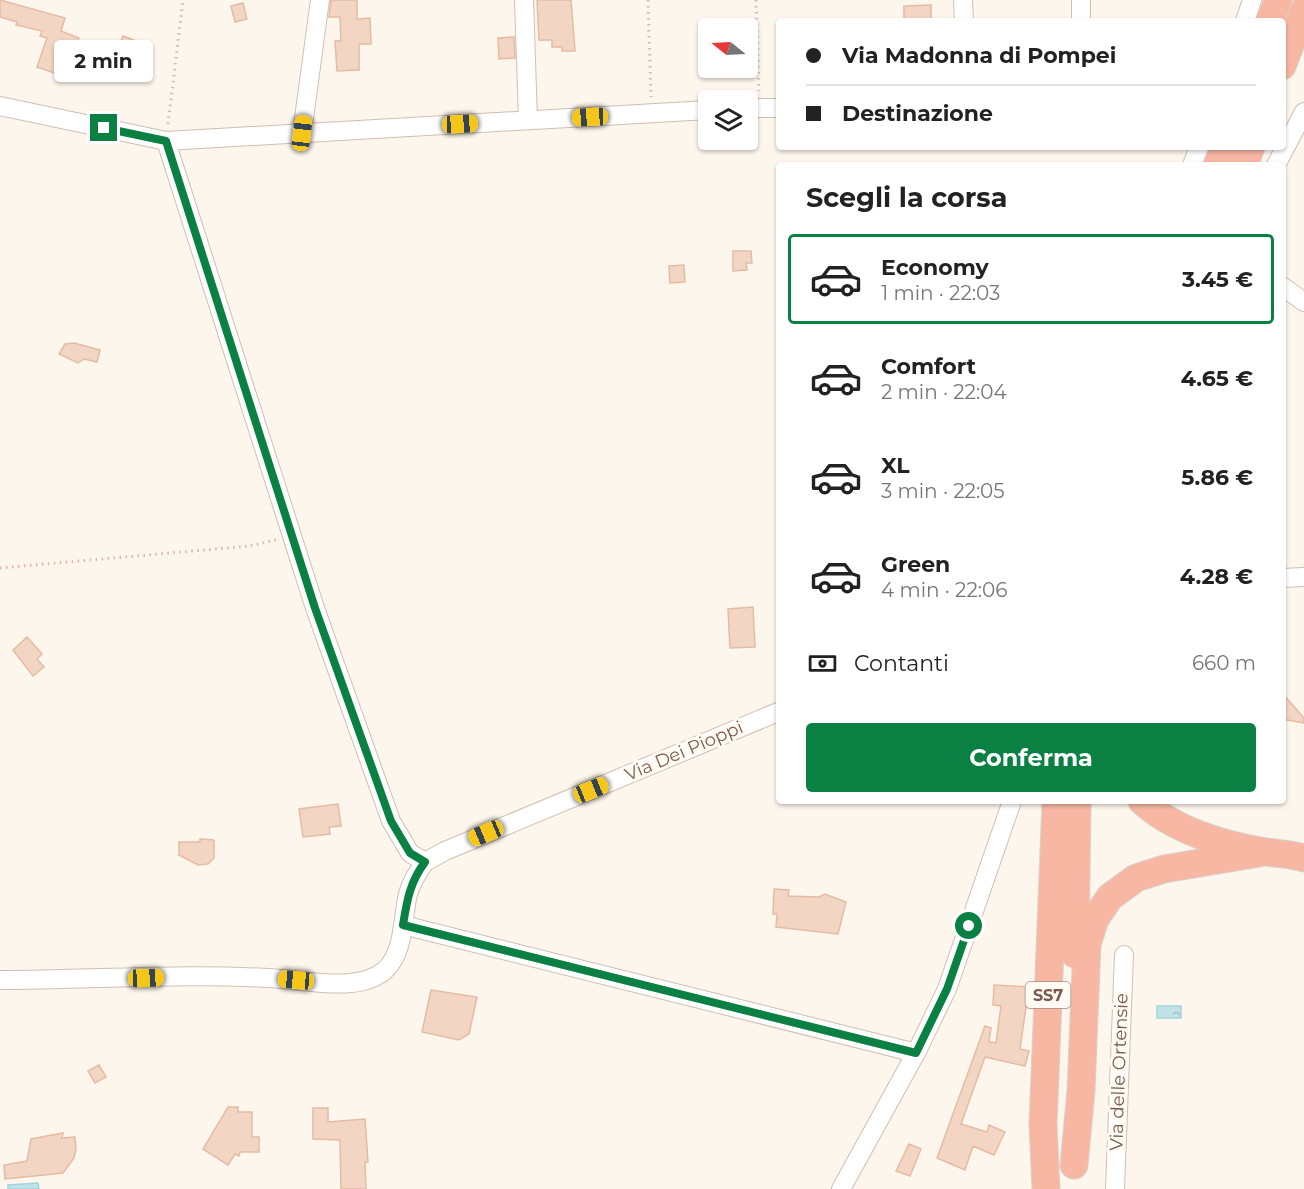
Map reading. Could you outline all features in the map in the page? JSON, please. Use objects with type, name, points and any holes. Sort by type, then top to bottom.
[{"type":"highway","points":[[1271,18],[1278,0]]},
{"type":"highway","points":[[1286,56],[1304,10]]},
{"type":"highway","name":"SS7","points":[[1046,1189],[1042,1124],[1056,804]]},
{"type":"highway","name":"SS7","points":[[1074,1177],[1077,804]]},
{"type":"highway","points":[[1146,804],[1171,824],[1264,852],[1304,858]]},
{"type":"highway","points":[[1074,1177],[1081,1091],[1087,944],[1095,919],[1110,897],[1136,879],[1164,869],[1264,852]]},
{"type":"highway","points":[[1035,1189],[1042,1124]]},
{"type":"street","points":[[302,133],[320,0]]},
{"type":"street","points":[[524,0],[528,120]]},
{"type":"street","points":[[963,0],[964,18]]},
{"type":"street","points":[[1081,0],[1081,18]]},
{"type":"street","points":[[1246,18],[1252,0]]},
{"type":"street","points":[[0,106],[166,141],[698,111]]},
{"type":"street","points":[[758,108],[776,108]]},
{"type":"street","points":[[1286,146],[1304,112]]},
{"type":"street","points":[[0,980],[230,976],[329,982],[363,980],[385,970],[398,949],[408,893],[414,877],[425,862],[410,853],[391,821],[292,536],[166,141]]},
{"type":"street","points":[[1286,288],[1304,302]]},
{"type":"street","points":[[1286,578],[1304,577]]},
{"type":"street","name":"Via Dei Pioppi","points":[[425,862],[445,851],[776,713]]},
{"type":"street","points":[[841,1189],[916,1053],[947,989],[1011,804]]},
{"type":"street","points":[[403,925],[916,1053]]},
{"type":"street","name":"Via delle Ortensie","points":[[1114,1189],[1124,955]]},
{"type":"path","points":[[166,141],[183,0]]},
{"type":"path","points":[[648,0],[652,114]]},
{"type":"path","points":[[754,90],[756,0]]},
{"type":"path","points":[[0,568],[249,546],[292,536]]},
{"type":"water","points":[[1157,1006],[1181,1006],[1181,1018],[1157,1018]]},
{"type":"water","points":[[38,1183],[39,1189],[8,1189],[8,1185]]},
{"type":"building","points":[[0,0],[65,18],[61,31],[79,38],[66,77],[37,67],[47,38],[40,36],[42,31],[16,25],[17,22],[0,17]]},
{"type":"building","points":[[331,0],[357,0],[357,19],[370,18],[371,44],[359,44],[359,70],[337,71],[335,41],[341,41],[340,17],[329,17]]},
{"type":"building","points":[[537,0],[571,0],[575,51],[562,51],[562,47],[552,47],[552,40],[539,40]]},
{"type":"building","points":[[243,3],[247,19],[235,22],[231,6]]},
{"type":"building","points":[[931,5],[931,18],[904,18],[904,6]]},
{"type":"building","points":[[123,36],[147,45],[134,77],[110,67]]},
{"type":"building","points":[[514,37],[515,58],[499,59],[498,38]]},
{"type":"building","points":[[733,251],[751,251],[752,263],[746,263],[747,270],[733,271]]},
{"type":"building","points":[[684,265],[685,282],[670,283],[669,266]]},
{"type":"building","points":[[74,343],[100,350],[97,362],[84,359],[78,363],[59,354],[65,344]]},
{"type":"building","points":[[753,607],[755,647],[730,648],[728,609]]},
{"type":"building","points":[[27,637],[42,654],[37,659],[44,667],[33,676],[13,650]]},
{"type":"building","points":[[1286,698],[1304,718],[1304,723],[1286,720]]},
{"type":"building","points":[[338,804],[341,826],[329,827],[330,834],[303,837],[299,809]]},
{"type":"building","points":[[200,839],[214,840],[214,858],[208,864],[198,865],[179,855],[179,842],[200,842]]},
{"type":"building","points":[[774,889],[789,890],[788,896],[819,897],[825,894],[846,902],[838,934],[776,927],[777,914],[773,914]]},
{"type":"building","points":[[994,985],[1033,987],[1032,1007],[1026,1007],[1020,1049],[1029,1051],[1025,1066],[985,1057],[961,1124],[987,1132],[989,1125],[1005,1132],[994,1155],[973,1146],[965,1170],[937,1158],[985,1026],[991,1028],[989,1042],[996,1043],[1001,1006],[993,1005]]},
{"type":"building","points":[[431,990],[477,997],[469,1034],[459,1040],[422,1032]]},
{"type":"building","points":[[99,1065],[106,1077],[95,1083],[88,1071]]},
{"type":"building","points":[[228,1107],[238,1107],[238,1112],[252,1112],[252,1137],[259,1137],[259,1152],[240,1152],[239,1156],[235,1154],[228,1165],[203,1149]]},
{"type":"building","points":[[313,1108],[328,1108],[328,1122],[365,1119],[368,1162],[365,1162],[366,1189],[341,1189],[340,1140],[313,1139]]},
{"type":"building","points":[[63,1133],[62,1138],[75,1137],[76,1148],[74,1158],[63,1173],[5,1179],[4,1165],[27,1161],[31,1139]]},
{"type":"building","points":[[909,1144],[921,1149],[910,1176],[896,1171]]},
{"type":"route","points":[[104,128],[166,141],[315,608],[391,821],[399,839],[410,853],[425,862],[414,877],[408,893],[403,925],[916,1053],[947,989],[969,926]]}]
